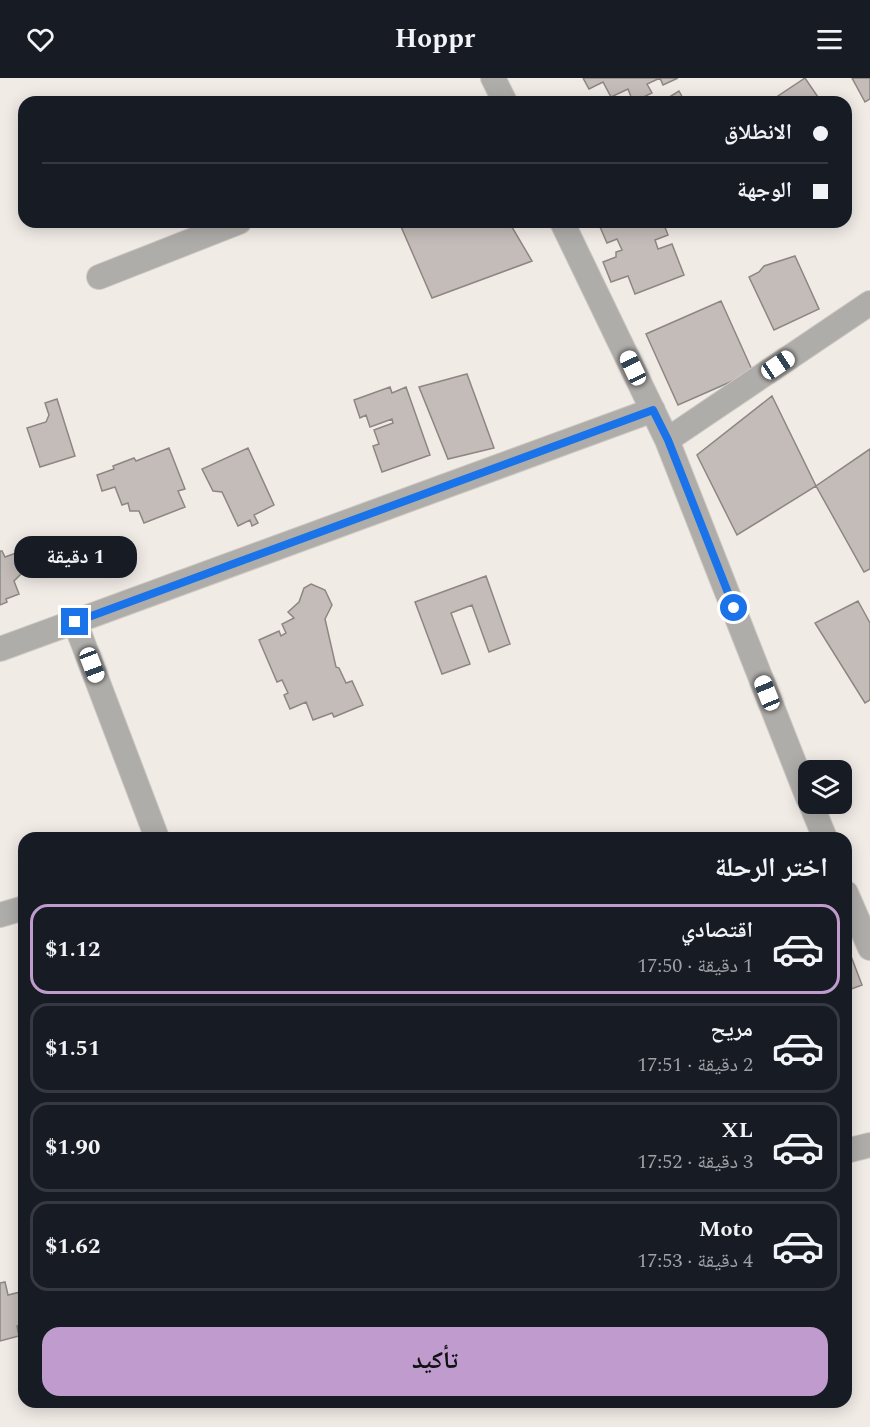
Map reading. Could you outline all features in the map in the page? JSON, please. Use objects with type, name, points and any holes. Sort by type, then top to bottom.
[{"type":"street","points":[[493,78],[502,96]]},
{"type":"street","points":[[99,277],[224,228]]},
{"type":"street","points":[[565,228],[668,440],[798,772]]},
{"type":"street","points":[[668,440],[870,303]]},
{"type":"street","points":[[0,649],[653,410]]},
{"type":"street","points":[[75,622],[155,832]]},
{"type":"street","points":[[815,814],[823,832]]},
{"type":"street","points":[[852,901],[863,915],[870,948]]},
{"type":"street","points":[[0,915],[18,910]]},
{"type":"street","points":[[852,1150],[870,1145]]},
{"type":"building","points":[[583,78],[660,78],[647,84],[652,93],[646,96],[631,96],[628,89],[610,96],[603,82],[589,89]]},
{"type":"building","points":[[660,78],[678,78],[663,85]]},
{"type":"building","points":[[805,78],[817,96],[778,96]]},
{"type":"building","points":[[852,78],[870,78],[870,99],[865,102]]},
{"type":"building","points":[[679,91],[682,96],[671,96]]},
{"type":"building","points":[[402,228],[513,228],[532,261],[432,298]]},
{"type":"building","points":[[600,228],[665,228],[668,235],[655,240],[658,249],[672,244],[684,275],[635,294],[628,276],[611,282],[603,262],[616,257],[616,252],[622,250],[617,239],[607,243]]},
{"type":"building","points":[[795,256],[819,309],[774,330],[749,277],[759,272],[764,266]]},
{"type":"building","points":[[721,301],[753,372],[678,405],[646,334]]},
{"type":"building","points":[[467,374],[494,448],[448,459],[419,387]]},
{"type":"building","points":[[390,387],[392,393],[406,387],[430,455],[382,472],[373,446],[379,444],[374,430],[393,423],[392,419],[370,427],[366,415],[360,418],[354,400]]},
{"type":"building","points":[[772,396],[816,486],[737,535],[697,455]]},
{"type":"building","points":[[57,399],[75,456],[40,467],[27,428],[46,422],[49,415],[45,403]]},
{"type":"building","points":[[169,448],[185,489],[178,491],[185,507],[144,523],[139,511],[130,511],[128,503],[122,505],[115,487],[102,491],[97,475],[134,458],[136,461]]},
{"type":"building","points":[[248,448],[274,505],[254,515],[258,523],[252,526],[250,520],[238,526],[222,492],[213,491],[202,469]]},
{"type":"building","points":[[870,449],[870,569],[864,572],[816,486]]},
{"type":"building","points":[[0,551],[5,557],[16,553],[23,572],[14,581],[19,594],[6,599],[7,602],[0,605]]},
{"type":"building","points":[[486,576],[510,644],[489,652],[472,605],[451,613],[470,664],[442,674],[415,602]]},
{"type":"building","points":[[311,584],[325,590],[332,605],[325,619],[336,667],[339,668],[346,683],[352,681],[363,705],[334,717],[332,713],[313,720],[306,702],[290,709],[284,695],[288,693],[282,680],[277,682],[259,640],[279,631],[281,636],[286,633],[282,624],[294,618],[288,612],[299,602],[304,588]]},
{"type":"building","points":[[858,601],[870,623],[870,700],[865,703],[815,623]]},
{"type":"building","points":[[852,959],[862,985],[852,989]]},
{"type":"building","points":[[5,1282],[8,1295],[18,1292],[18,1336],[0,1341],[0,1283]]},
{"type":"route","points":[[75,622],[653,410],[668,440],[734,608]]}]
